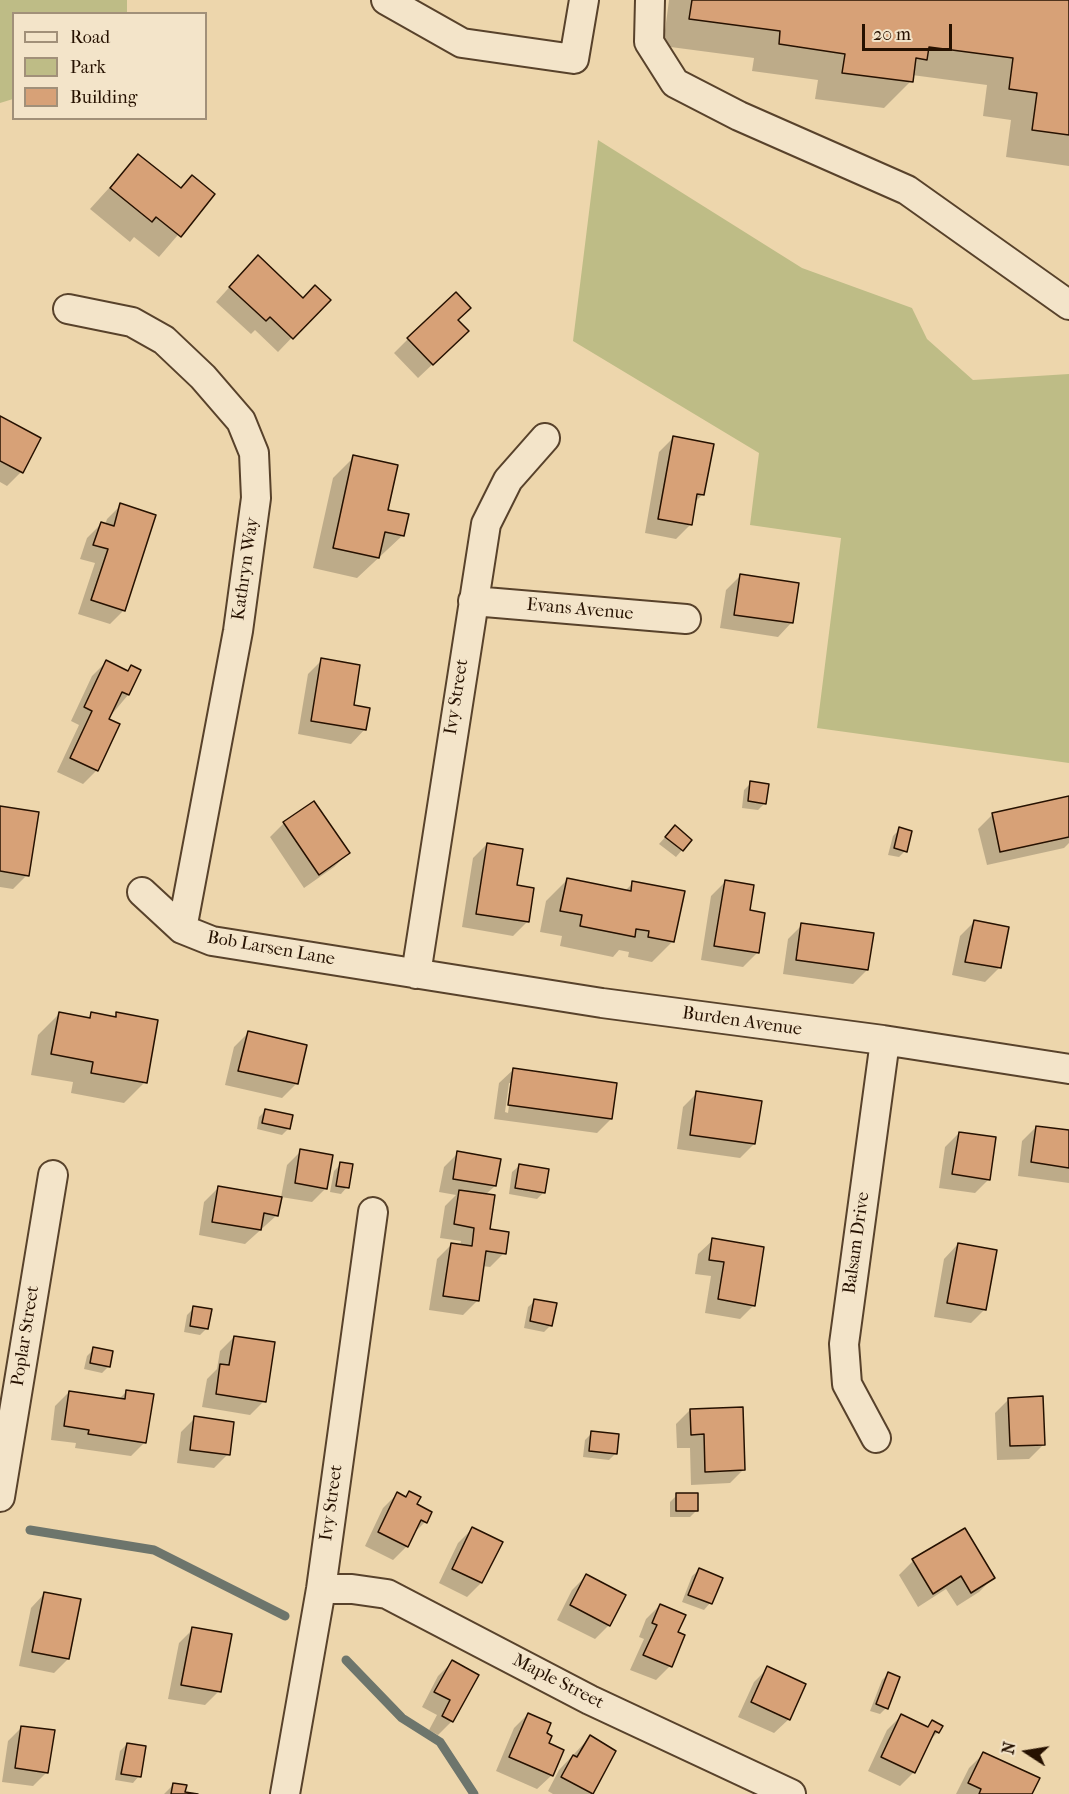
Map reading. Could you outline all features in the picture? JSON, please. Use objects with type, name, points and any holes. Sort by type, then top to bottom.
[{"type":"street","points":[[386,0],[462,43],[574,59],[584,0]]},
{"type":"street","points":[[650,0],[649,42],[675,83],[740,116],[907,190],[1069,305]]},
{"type":"street","name":"Kathryn Way","points":[[68,309],[132,322],[164,340],[203,377],[241,421],[255,453],[256,498],[238,631],[182,929]]},
{"type":"street","name":"Ivy Street","points":[[416,974],[486,524],[508,480],[545,438]]},
{"type":"street","name":"Evans Avenue","points":[[473,601],[686,619]]},
{"type":"street","name":"Bob Larsen Lane","points":[[142,892],[182,929],[212,941],[416,974]]},
{"type":"street","name":"Burden Avenue","points":[[416,974],[602,1003],[885,1041],[1069,1069]]},
{"type":"street","name":"Balsam Drive","points":[[876,1438],[847,1384],[844,1344],[885,1041]]},
{"type":"street","name":"Poplar Street","points":[[0,1497],[53,1175]]},
{"type":"street","name":"Ivy Street","points":[[285,1794],[321,1589],[374,1212]]},
{"type":"street","name":"Maple Street","points":[[321,1589],[352,1589],[387,1594],[591,1700],[790,1794]]},
{"type":"green space","points":[[0,0],[127,0],[127,12],[12,12],[12,99],[0,103]]},
{"type":"green space","points":[[598,140],[802,268],[912,308],[927,339],[973,380],[1069,374],[1069,763],[817,728],[841,538],[750,525],[759,453],[573,341]]},
{"type":"building","points":[[692,0],[1069,0],[1069,135],[1032,130],[1037,93],[1009,89],[1013,58],[929,47],[927,60],[916,58],[913,82],[842,73],[845,54],[779,44],[780,31],[689,19]]},
{"type":"building","points":[[138,154],[181,188],[192,175],[215,194],[181,237],[156,217],[152,222],[110,188]]},
{"type":"building","points":[[258,255],[303,298],[315,285],[331,300],[293,339],[270,317],[266,321],[229,287]]},
{"type":"building","points":[[456,292],[471,308],[458,320],[469,331],[433,365],[407,338]]},
{"type":"building","points":[[0,416],[41,438],[23,473],[0,461]]},
{"type":"building","points":[[673,436],[714,444],[704,495],[697,494],[692,525],[658,519]]},
{"type":"building","points":[[353,455],[398,465],[388,510],[409,514],[404,536],[385,532],[379,558],[333,548]]},
{"type":"building","points":[[120,503],[156,515],[125,611],[91,600],[108,549],[93,545],[101,522],[114,526]]},
{"type":"building","points":[[740,574],[799,583],[793,623],[734,615]]},
{"type":"building","points":[[321,658],[360,665],[354,705],[370,708],[366,730],[311,721]]},
{"type":"building","points":[[106,660],[128,671],[131,665],[141,670],[129,695],[122,692],[109,719],[120,724],[98,771],[70,758],[92,711],[84,707]]},
{"type":"building","points":[[750,781],[769,784],[766,804],[748,801]]},
{"type":"building","points":[[1069,796],[1069,837],[1000,852],[992,813]]},
{"type":"building","points":[[314,801],[350,853],[319,875],[283,822]]},
{"type":"building","points":[[0,806],[39,812],[29,876],[0,871]]},
{"type":"building","points":[[675,825],[692,840],[683,851],[665,837]]},
{"type":"building","points":[[899,827],[912,831],[907,852],[894,848]]},
{"type":"building","points":[[487,843],[523,849],[517,885],[534,888],[529,922],[476,914]]},
{"type":"building","points":[[567,878],[631,891],[632,881],[685,891],[674,942],[648,937],[649,931],[636,929],[635,937],[580,926],[582,915],[560,911]]},
{"type":"building","points":[[725,880],[754,885],[750,910],[765,913],[759,953],[714,946]]},
{"type":"building","points":[[974,920],[1009,927],[1001,968],[965,962]]},
{"type":"building","points":[[801,923],[874,933],[868,970],[796,960]]},
{"type":"building","points":[[59,1012],[90,1018],[91,1012],[116,1017],[116,1012],[158,1020],[147,1083],[91,1073],[93,1062],[51,1054]]},
{"type":"building","points":[[248,1031],[307,1045],[298,1084],[238,1071]]},
{"type":"building","points":[[513,1068],[617,1083],[612,1119],[508,1105]]},
{"type":"building","points":[[696,1091],[762,1101],[755,1144],[690,1135]]},
{"type":"building","points":[[265,1109],[293,1115],[290,1129],[262,1123]]},
{"type":"building","points":[[1036,1126],[1069,1130],[1069,1168],[1031,1162]]},
{"type":"building","points":[[959,1132],[996,1137],[990,1180],[952,1174]]},
{"type":"building","points":[[300,1149],[333,1155],[327,1189],[295,1183]]},
{"type":"building","points":[[457,1151],[501,1159],[496,1186],[453,1179]]},
{"type":"building","points":[[340,1162],[353,1164],[349,1188],[336,1186]]},
{"type":"building","points":[[519,1164],[549,1169],[545,1193],[515,1188]]},
{"type":"building","points":[[218,1186],[282,1197],[278,1216],[264,1213],[261,1230],[212,1222]]},
{"type":"building","points":[[459,1190],[495,1195],[490,1229],[509,1232],[506,1254],[486,1251],[479,1301],[443,1296],[451,1243],[472,1246],[474,1228],[454,1224]]},
{"type":"building","points":[[712,1238],[764,1247],[755,1306],[718,1299],[724,1262],[709,1260]]},
{"type":"building","points":[[958,1243],[997,1250],[986,1310],[947,1303]]},
{"type":"building","points":[[534,1299],[557,1303],[552,1326],[530,1321]]},
{"type":"building","points":[[193,1306],[212,1309],[208,1329],[190,1326]]},
{"type":"building","points":[[234,1336],[275,1342],[266,1402],[216,1394],[220,1364],[229,1365]]},
{"type":"building","points":[[93,1347],[113,1351],[110,1367],[90,1363]]},
{"type":"building","points":[[126,1390],[154,1394],[146,1443],[88,1434],[89,1430],[64,1426],[69,1391],[125,1399]]},
{"type":"building","points":[[1043,1396],[1045,1445],[1010,1446],[1008,1398]]},
{"type":"building","points":[[743,1407],[745,1470],[705,1472],[704,1434],[691,1435],[690,1409]]},
{"type":"building","points":[[194,1416],[234,1422],[230,1455],[190,1450]]},
{"type":"building","points":[[591,1431],[619,1434],[617,1454],[589,1451]]},
{"type":"building","points":[[409,1491],[421,1497],[417,1504],[432,1512],[427,1523],[421,1520],[408,1547],[378,1532],[397,1492],[406,1497]]},
{"type":"building","points":[[676,1493],[698,1493],[698,1511],[676,1511]]},
{"type":"building","points":[[472,1527],[503,1542],[482,1583],[452,1569]]},
{"type":"building","points":[[965,1528],[995,1578],[971,1593],[961,1576],[933,1594],[912,1559]]},
{"type":"building","points":[[699,1568],[723,1578],[712,1604],[688,1595]]},
{"type":"building","points":[[586,1574],[626,1595],[610,1626],[570,1605]]},
{"type":"building","points":[[44,1592],[81,1599],[69,1659],[32,1652]]},
{"type":"building","points":[[660,1604],[686,1615],[678,1632],[685,1635],[672,1667],[643,1655],[657,1625],[652,1623]]},
{"type":"building","points":[[192,1627],[232,1634],[221,1692],[181,1685]]},
{"type":"building","points":[[452,1660],[479,1675],[453,1722],[442,1716],[450,1700],[434,1692]]},
{"type":"building","points":[[767,1666],[806,1684],[790,1720],[751,1702]]},
{"type":"building","points":[[888,1672],[900,1677],[888,1709],[876,1704]]},
{"type":"building","points":[[528,1713],[551,1723],[547,1733],[552,1736],[549,1743],[564,1750],[553,1776],[509,1757]]},
{"type":"building","points":[[901,1714],[928,1727],[932,1720],[943,1726],[939,1733],[935,1731],[915,1773],[881,1757]]},
{"type":"building","points":[[21,1726],[55,1730],[48,1773],[15,1768]]},
{"type":"building","points":[[590,1735],[616,1751],[593,1794],[561,1777],[573,1755],[577,1757]]},
{"type":"building","points":[[127,1743],[146,1746],[141,1777],[121,1774]]},
{"type":"building","points":[[983,1752],[1040,1778],[1032,1794],[979,1794],[981,1789],[968,1783]]},
{"type":"building","points":[[173,1783],[187,1785],[185,1792],[198,1794],[171,1794]]},
{"type":"waterway","points":[[30,1530],[154,1550],[285,1616]]},
{"type":"waterway","points":[[346,1660],[402,1718],[440,1742],[474,1794]]}]
